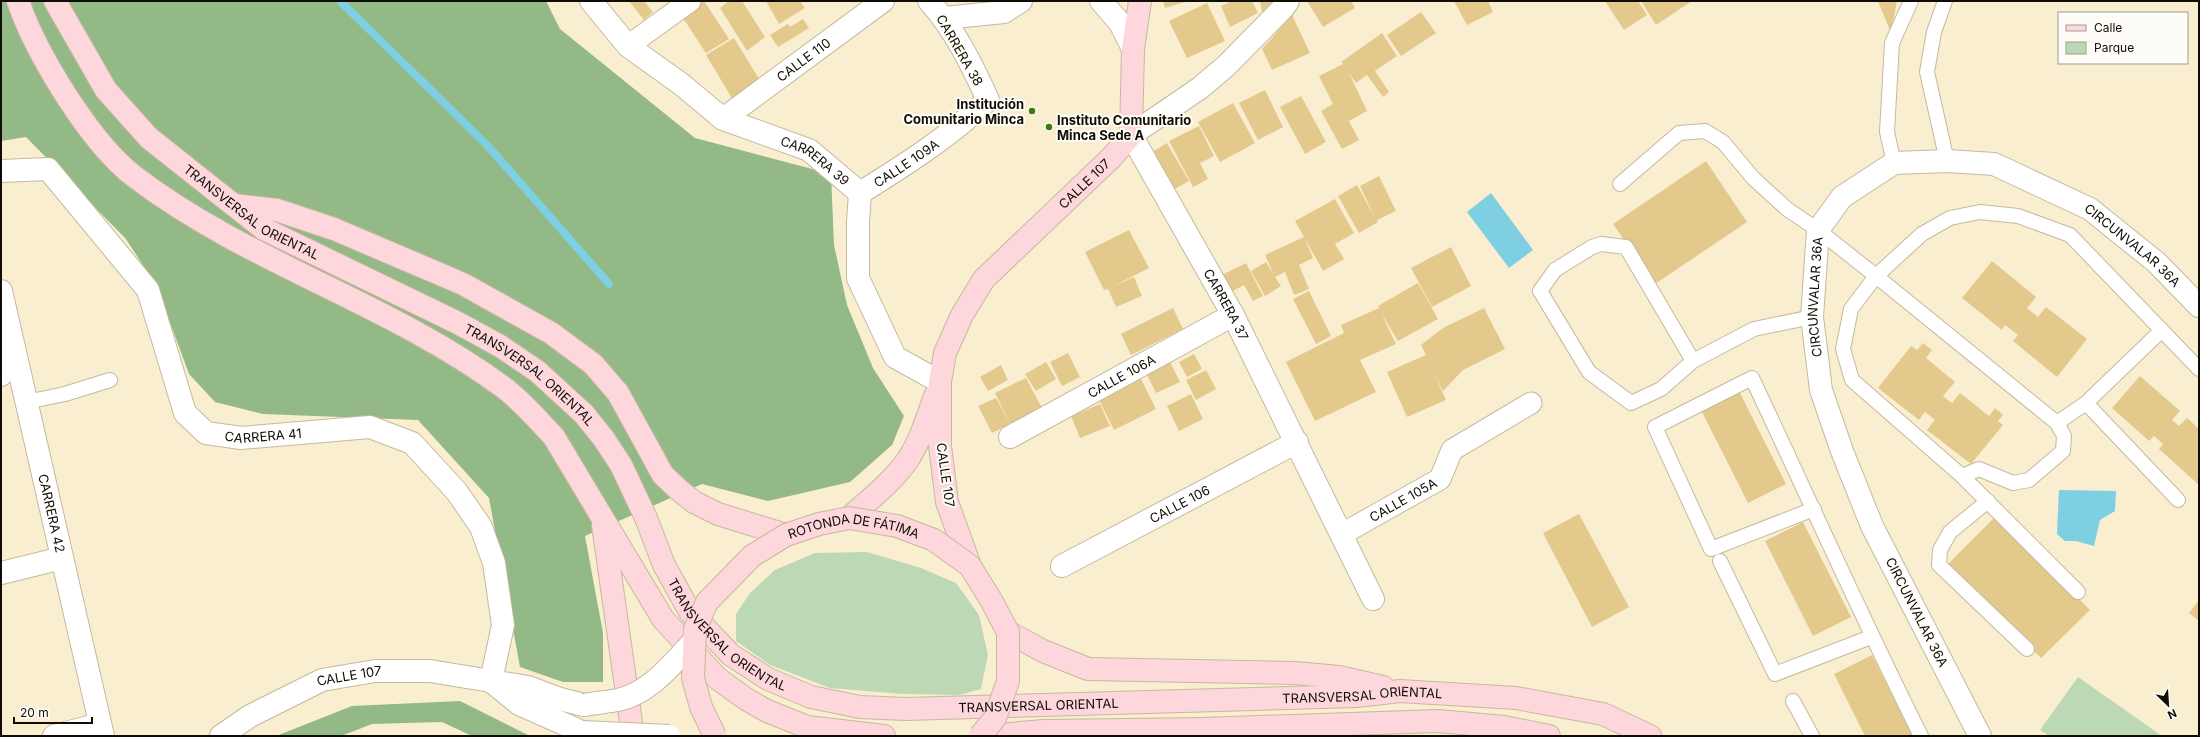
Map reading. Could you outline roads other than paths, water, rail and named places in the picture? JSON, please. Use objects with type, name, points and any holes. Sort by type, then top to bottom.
[{"type":"main road","name":"TRANSVERSAL ORIENTAL","points":[[18,1],[50,68],[96,138],[134,177],[205,223],[409,328],[450,351],[504,388],[554,437],[663,619],[718,678],[746,699],[767,711],[806,727],[884,736]]},
{"type":"main road","name":"TRANSVERSAL ORIENTAL","points":[[55,1],[106,90],[149,138],[264,229],[458,323],[500,346],[537,371],[584,414],[621,465],[646,518],[664,565],[690,612],[731,655],[768,678],[811,697],[860,707],[906,709],[1357,696],[1400,691],[1516,698],[1603,714],[1650,736]]},
{"type":"main road","points":[[1131,135],[1133,49],[1140,1]]},
{"type":"main road","name":"CALLE 107","points":[[970,566],[947,502],[940,446],[940,382],[945,353],[962,315],[984,279],[1111,158],[1131,135]]},
{"type":"main road","points":[[234,205],[277,210],[334,229],[463,284],[551,333],[593,364],[618,393],[663,475],[679,490],[694,502],[718,514],[786,535]]},
{"type":"main road","name":"CALLE 107","points":[[849,518],[887,485],[907,461],[923,429],[940,382]]},
{"type":"main road","points":[[602,518],[633,736]]},
{"type":"main road","name":"ROTONDA DE FÁTIMA","points":[[715,736],[701,708],[694,685],[693,642],[695,629],[707,602],[752,556],[786,535],[819,524],[849,518],[897,526],[934,540],[970,566],[1008,632],[1008,681],[996,718],[980,736]]},
{"type":"main road","points":[[1008,632],[1043,651],[1088,669],[1296,673],[1339,677],[1400,691]]},
{"type":"main road","name":"TRANSVERSAL ORIENTAL","points":[[984,736],[1044,731],[1100,733],[1438,721],[1504,727],[1549,736]]},
{"type":"street","name":"CARRERA 39","points":[[591,1],[628,46],[681,84],[723,119],[809,150],[860,193],[858,222],[858,278],[895,356],[940,382]]},
{"type":"street","points":[[628,46],[690,1]]},
{"type":"street","name":"CALLE 110","points":[[723,119],[883,1]]},
{"type":"street","name":"CARRERA 38","points":[[929,1],[944,18],[974,71],[988,100]]},
{"type":"street","points":[[944,18],[1004,12],[1021,1]]},
{"type":"street","points":[[1101,1],[1120,23],[1133,49]]},
{"type":"street","name":"CALLE 107","points":[[1131,135],[1200,88],[1226,66],[1284,7],[1288,1]]},
{"type":"street","name":"CALLE 109A","points":[[860,193],[920,155],[965,122],[988,100]]},
{"type":"street","name":"CARRERA 37","points":[[1131,135],[1233,315],[1297,442],[1373,599]]},
{"type":"street","name":"CIRCUNVALAR 36A","points":[[1980,736],[1872,526],[1845,458],[1821,390],[1812,318],[1818,230],[1842,197],[1894,163],[1947,161],[1994,164],[2090,209],[2156,262],[2199,306]]},
{"type":"street","name":"CARRERA 41","points":[[1,171],[48,169],[148,290],[185,413],[206,433],[241,438],[370,427],[412,443],[457,492],[481,528],[494,563],[503,625],[491,681]]},
{"type":"street","name":"CARRERA 42","points":[[1,291],[101,730]]},
{"type":"street","name":"CALLE 106A","points":[[1010,437],[1233,315]]},
{"type":"street","points":[[1,375],[14,347]]},
{"type":"street","name":"CALLE 105A","points":[[1342,534],[1440,479],[1452,450],[1530,403]]},
{"type":"street","name":"CALLE 106","points":[[1062,566],[1297,442]]},
{"type":"street","points":[[1,573],[62,558]]},
{"type":"street","name":"CALLE 107","points":[[221,736],[250,716],[322,680],[376,671],[430,671],[528,687],[560,699],[584,705],[619,700],[644,689],[663,674],[693,642]]},
{"type":"street","points":[[491,681],[519,704],[582,732],[669,736]]},
{"type":"street","points":[[54,736],[101,730]]},
{"type":"lane","points":[[1894,163],[1887,132],[1892,43],[1911,1]]},
{"type":"lane","points":[[1945,1],[1934,32],[1928,72],[1947,161]]},
{"type":"lane","points":[[1620,184],[1679,133],[1705,131],[1723,142],[1753,178],[1787,210],[1818,230],[2057,423],[2064,436],[2063,451],[2029,480],[2013,483],[1980,469],[1962,476]]},
{"type":"lane","points":[[2078,592],[1962,476],[1852,380],[1843,349],[1851,309],[1876,276],[1922,234],[1950,218],[1980,212],[2018,216],[2070,235],[2199,369]]},
{"type":"lane","points":[[1693,361],[1626,247],[1601,244],[1592,247],[1555,270],[1540,291],[1589,372],[1631,402],[1661,389],[1693,361],[1754,329],[1812,318]]},
{"type":"lane","points":[[2057,423],[2086,403],[2162,330]]},
{"type":"lane","points":[[1814,509],[1711,549],[1656,427],[1752,378],[1814,509],[1871,636],[1921,736]]},
{"type":"lane","points":[[26,402],[65,394],[110,380]]},
{"type":"lane","points":[[2086,403],[2178,500]]},
{"type":"lane","points":[[1988,501],[1950,532],[1940,550],[1939,565],[2027,649]]},
{"type":"lane","points":[[1720,561],[1775,674],[1871,636]]},
{"type":"lane","points":[[1793,701],[1812,736]]},
{"type":"water","points":[[1491,193],[1533,250],[1509,268],[1467,212]]},
{"type":"water","points":[[2059,490],[2116,491],[2115,511],[2100,520],[2094,546],[2076,541],[2065,541],[2057,534]]},
{"type":"waterway","points":[[340,1],[487,145],[609,284]]},
{"type":"place","name":"Institución Comunitario Minca","points":[[1032,111]]},
{"type":"place","name":"Instituto Comunitario Minca Sede A","points":[[1049,127]]}]
